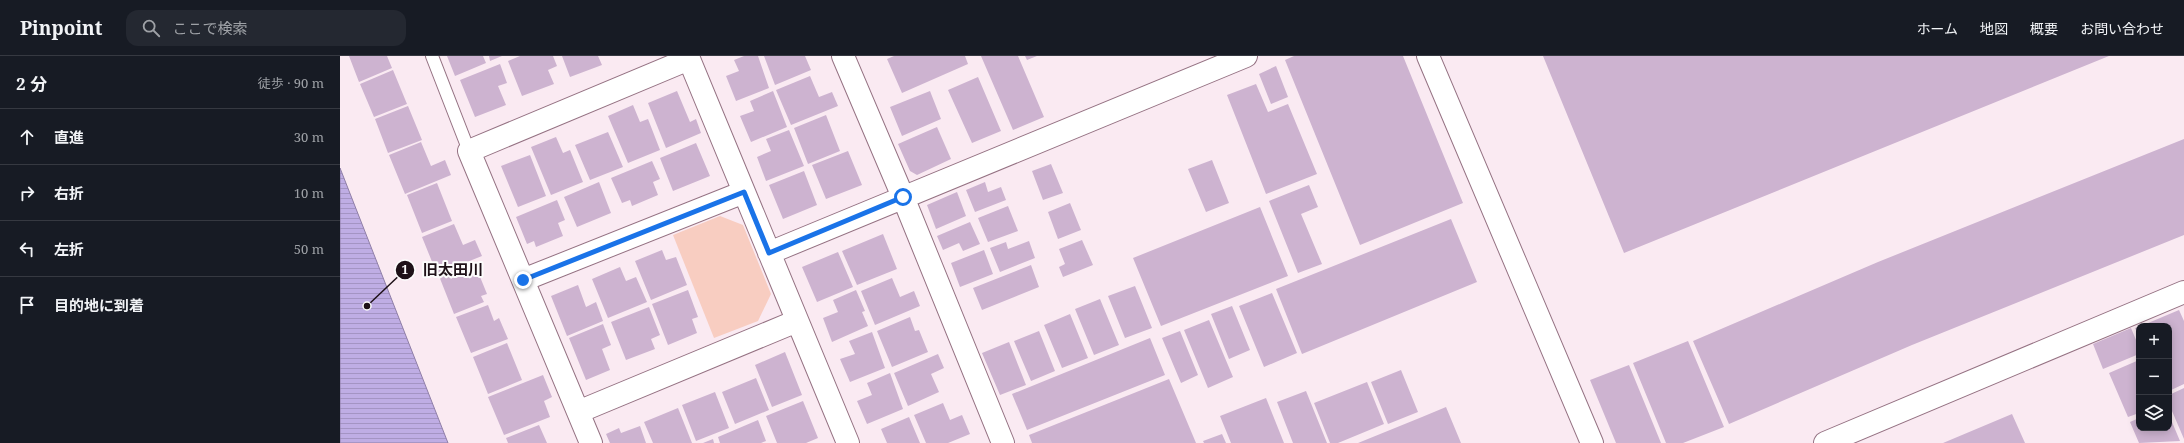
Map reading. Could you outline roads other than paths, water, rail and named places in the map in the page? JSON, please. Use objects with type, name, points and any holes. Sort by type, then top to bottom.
[{"type":"street","points":[[843,56],[903,197],[1003,443]]},
{"type":"street","points":[[769,253],[1246,56]]},
{"type":"street","points":[[1428,56],[1592,443]]},
{"type":"street","points":[[591,443],[470,152],[689,58],[848,443]]},
{"type":"street","points":[[523,280],[744,192]]},
{"type":"street","points":[[1825,443],[2184,292]]},
{"type":"street","points":[[578,412],[797,321]]},
{"type":"lane","points":[[432,56],[470,152]]},
{"type":"place","name":"旧太田川","points":[[367,306]]}]
